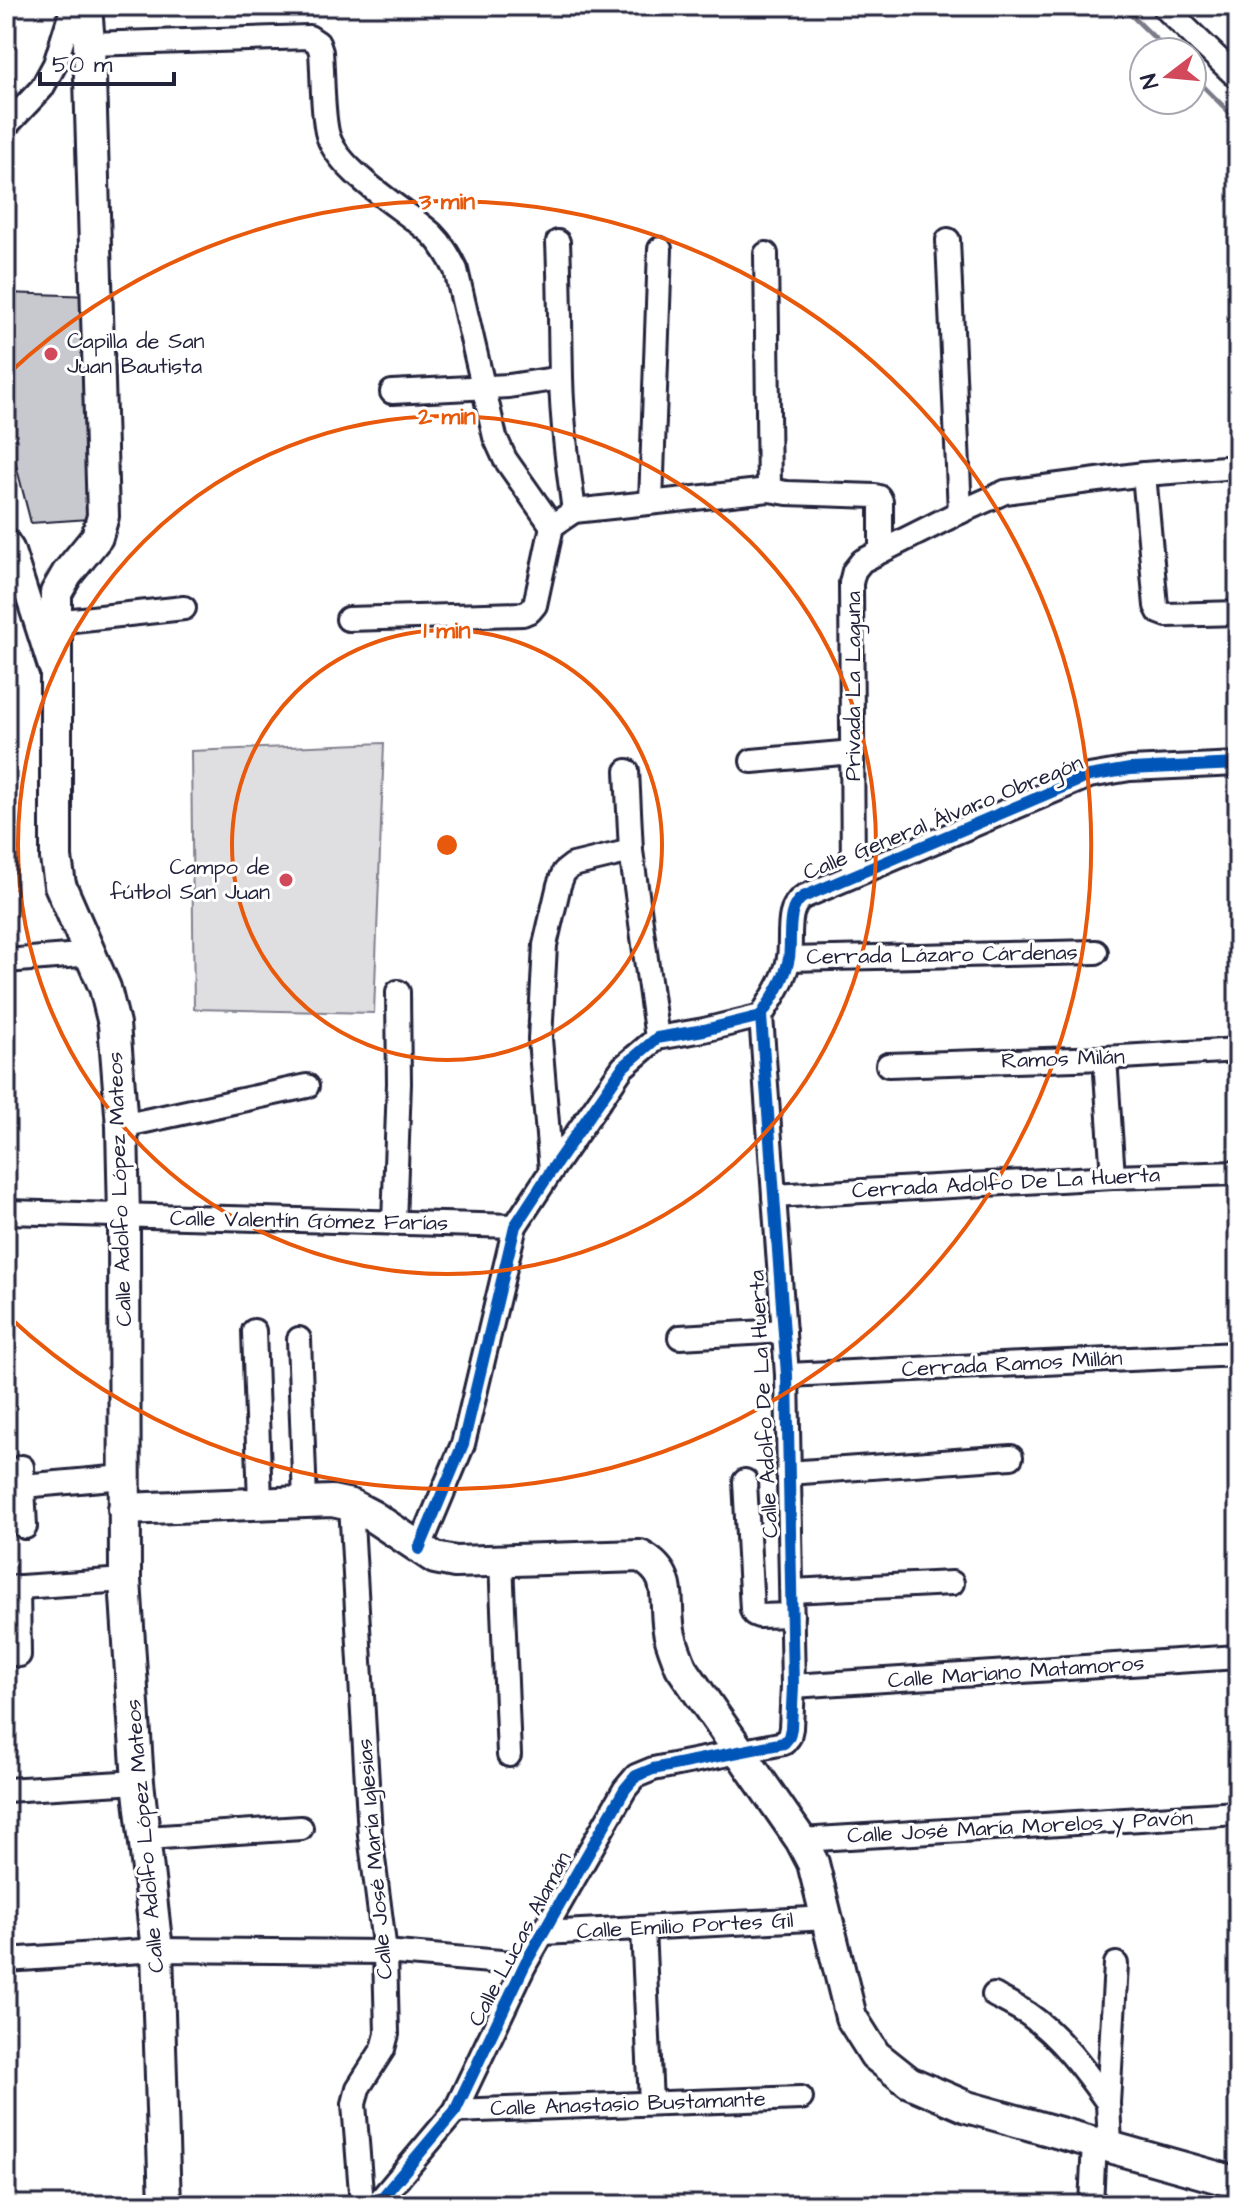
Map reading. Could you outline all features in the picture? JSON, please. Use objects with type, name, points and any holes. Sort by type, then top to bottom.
[{"type":"main road","name":"Calle Adolfo López Mateos","points":[[86,6],[103,516],[97,537],[56,593],[56,858],[60,885],[92,954],[114,1024],[122,1126],[124,1217],[125,1580],[138,1782],[157,1950],[165,2205]]},
{"type":"main road","points":[[124,1509],[332,1501],[351,1505],[372,1516],[435,1558],[455,1562],[640,1556],[655,1564],[665,1580],[670,1635],[681,1667],[801,1840],[813,1863],[851,2017],[875,2055],[909,2082],[967,2107],[1238,2183]]},
{"type":"street","points":[[6,126],[42,88],[55,64],[73,6]]},
{"type":"street","points":[[1163,6],[1238,78]]},
{"type":"street","points":[[89,44],[309,37],[318,43],[327,134],[335,151],[347,166],[432,234],[446,250],[456,270],[495,437],[505,459],[552,526]]},
{"type":"street","points":[[948,240],[960,512]]},
{"type":"street","points":[[558,242],[561,378],[565,445],[574,511]]},
{"type":"street","points":[[651,502],[660,249]]},
{"type":"street","points":[[766,254],[769,490]]},
{"type":"street","points":[[392,392],[509,386],[561,378]]},
{"type":"street","name":"Privada La Laguna","points":[[853,875],[851,583],[854,571],[862,561],[1005,492],[1144,474],[1238,467]]},
{"type":"street","points":[[1144,474],[1159,612],[1167,615],[1238,613]]},
{"type":"street","points":[[348,619],[523,614],[530,611],[535,605],[552,526],[574,511],[769,490],[879,497],[881,551]]},
{"type":"street","points":[[6,539],[12,548],[55,683]]},
{"type":"street","points":[[55,622],[184,608]]},
{"type":"street","points":[[752,761],[853,752]]},
{"type":"street","name":"Calle General Álvaro Obregón","points":[[761,1016],[780,985],[789,959],[796,901],[1089,776],[1130,769],[1238,764]]},
{"type":"street","points":[[627,771],[631,851],[657,1038]]},
{"type":"street","points":[[551,1171],[540,1039],[545,945],[559,885],[564,872],[573,865],[631,851]]},
{"type":"street","name":"Cerrada Lázaro Cárdenas","points":[[789,959],[1096,952]]},
{"type":"street","points":[[6,961],[92,954]]},
{"type":"street","points":[[394,1223],[399,1083],[398,992]]},
{"type":"street","points":[[419,1549],[463,1444],[515,1226],[623,1067],[657,1038],[761,1016]]},
{"type":"street","name":"Calle Adolfo De La Huerta","points":[[741,1752],[784,1743],[789,1737],[793,1686],[787,1375],[761,1016]]},
{"type":"street","name":"Ramos Milán","points":[[888,1065],[1238,1050]]},
{"type":"street","points":[[1105,1058],[1113,1177]]},
{"type":"street","points":[[122,1126],[307,1086]]},
{"type":"street","name":"Cerrada Adolfo De La Huerta","points":[[774,1196],[1238,1173]]},
{"type":"street","name":"Calle Valentín Gómez Farías","points":[[6,1212],[515,1226]]},
{"type":"street","points":[[254,1331],[260,1502]]},
{"type":"street","points":[[680,1337],[784,1331]]},
{"type":"street","points":[[299,1339],[305,1501]]},
{"type":"street","name":"Cerrada Ramos Millán","points":[[787,1375],[1238,1354]]},
{"type":"street","points":[[788,1473],[1011,1457]]},
{"type":"street","points":[[25,1527],[23,1476],[124,1477]]},
{"type":"street","points":[[745,1481],[752,1610],[759,1616],[792,1615]]},
{"type":"street","name":"Calle José María Iglesias","points":[[351,1505],[370,1835],[385,1952],[387,2034],[383,2049],[358,2088],[354,2104],[362,2205]]},
{"type":"street","points":[[501,1561],[509,1755]]},
{"type":"street","points":[[19,1655],[12,1588],[125,1580]]},
{"type":"street","points":[[792,1591],[952,1583]]},
{"type":"street","name":"Calle Mariano Matamoros","points":[[793,1686],[1238,1657]]},
{"type":"street","name":"Calle Lucas Alamán","points":[[376,2205],[455,2111],[525,1964],[625,1789],[636,1776],[653,1769],[741,1752]]},
{"type":"street","points":[[6,1790],[138,1782]]},
{"type":"street","name":"Calle José María Morelos y Pavón","points":[[801,1840],[1238,1813]]},
{"type":"street","points":[[146,1838],[301,1828]]},
{"type":"street","name":"Calle Emilio Portes Gil","points":[[543,1933],[828,1918]]},
{"type":"street","points":[[643,1928],[651,2103]]},
{"type":"street","points":[[6,1960],[157,1950],[385,1952],[525,1964]]},
{"type":"street","points":[[1091,2205],[1108,2103],[1116,1964]]},
{"type":"street","points":[[994,1995],[1028,2014],[1052,2035],[1082,2066],[1108,2103]]},
{"type":"street","name":"Calle Anastasio Bustamante","points":[[455,2111],[801,2098]]},
{"type":"shaded area","name":"Campo de fútbol San Juan","points":[[384,743],[374,1013],[194,1009],[191,751]]},
{"type":"building","name":"Capilla de San Juan Bautista","points":[[6,293],[93,296],[89,519],[31,523],[6,426]]},
{"type":"waterway","points":[[1122,6],[1153,36]]},
{"type":"waterway","points":[[1208,91],[1238,121]]},
{"type":"cycle path","points":[[419,1549],[463,1444],[515,1226],[623,1067],[657,1038],[761,1016],[784,974],[789,958],[791,916],[797,902],[803,897],[1089,776],[1130,769],[1238,764]]},
{"type":"cycle path","points":[[376,2205],[455,2111],[525,1964],[625,1789],[636,1776],[653,1769],[784,1743],[789,1737],[793,1686],[787,1375],[761,1016]]},
{"type":"place","name":"Capilla de San Juan Bautista","points":[[51,354]]},
{"type":"place","name":"Campo de fútbol San Juan","points":[[286,880]]}]
